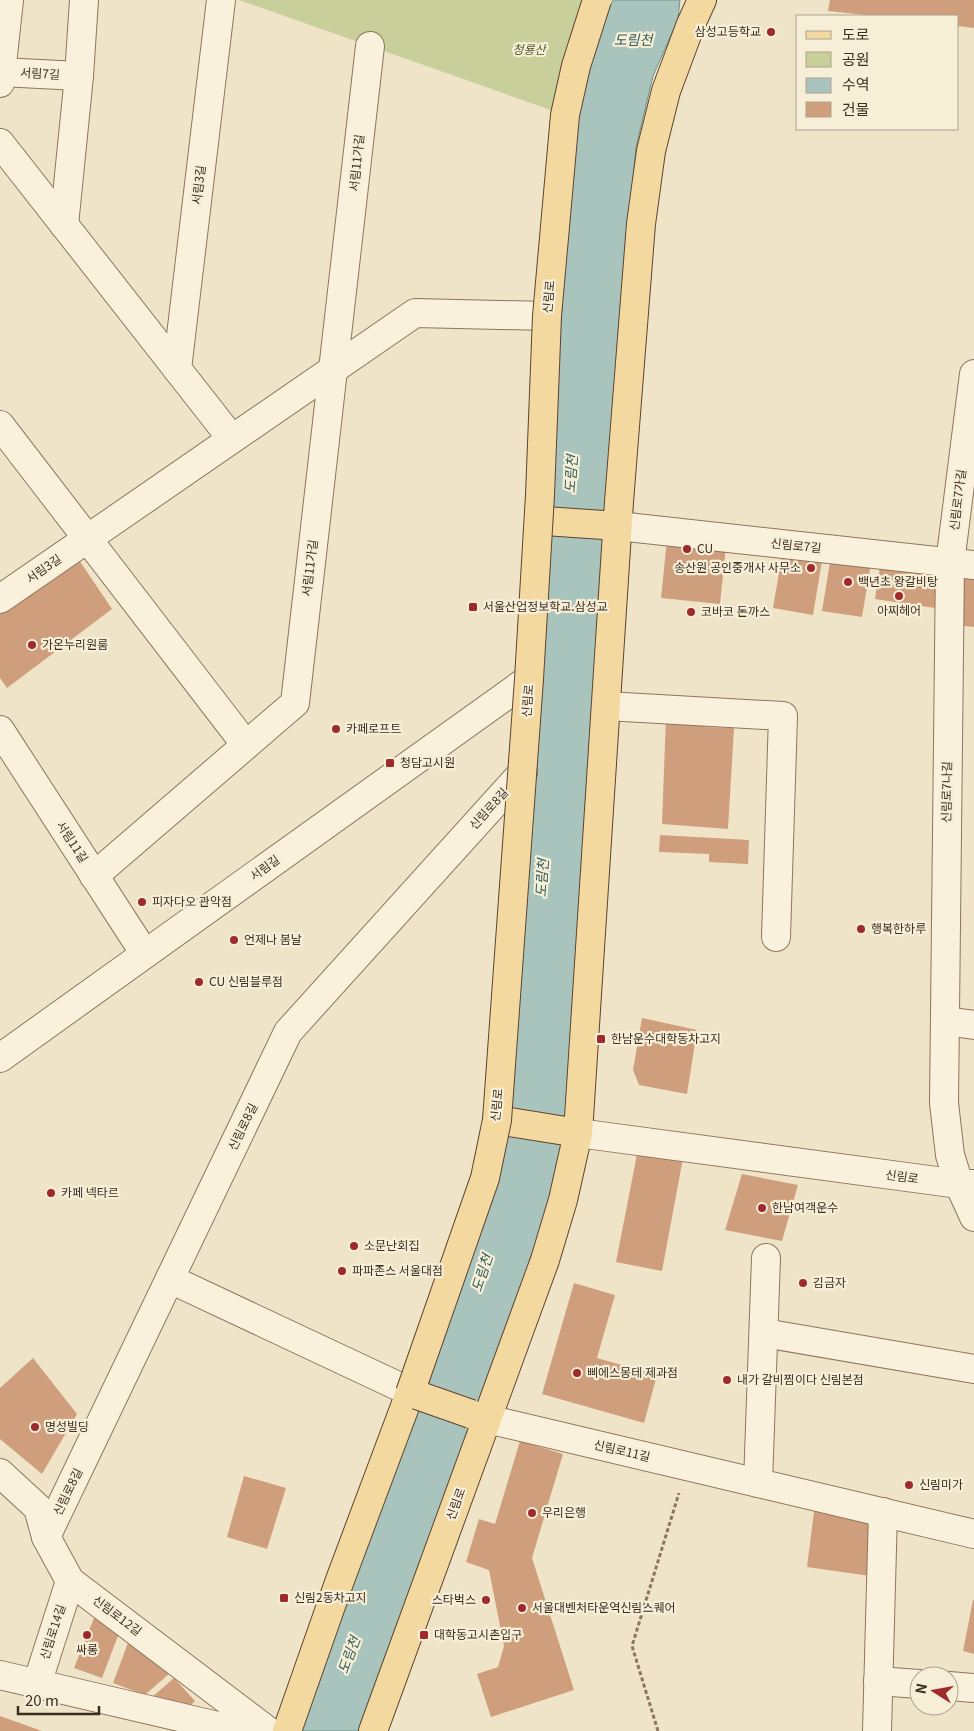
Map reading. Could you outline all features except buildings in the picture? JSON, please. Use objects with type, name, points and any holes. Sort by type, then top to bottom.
[{"type":"main road","name":"신림로","points":[[287,1731],[340,1580],[413,1394],[485,1178],[499,1120],[539,521],[547,316],[565,116],[576,66],[597,0]]},
{"type":"main road","name":"신림로","points":[[373,1731],[478,1417],[546,1260],[563,1200],[578,1134],[618,526],[641,224],[651,151],[666,91],[702,0]]},
{"type":"main road","points":[[539,521],[618,526]]},
{"type":"main road","points":[[499,1120],[578,1134]]},
{"type":"main road","points":[[413,1394],[478,1417]]},
{"type":"street","name":"서림7길","points":[[9,0],[1,78],[79,76]]},
{"type":"street","points":[[64,225],[79,76],[84,0]]},
{"type":"street","name":"서림3길","points":[[177,369],[221,0]]},
{"type":"street","name":"서림11가길","points":[[94,876],[295,703],[370,46]]},
{"type":"street","points":[[0,143],[232,439]]},
{"type":"street","points":[[333,369],[415,313],[547,316]]},
{"type":"street","name":"서림3길","points":[[0,599],[333,369]]},
{"type":"street","name":"신림로7가길","points":[[962,564],[974,374]]},
{"type":"street","points":[[0,425],[246,745]]},
{"type":"street","name":"신림로7길","points":[[618,526],[962,564]]},
{"type":"street","name":"신림로7가길","points":[[962,564],[974,538]]},
{"type":"street","name":"신림로7나길","points":[[962,564],[945,1021],[944,1103],[950,1155],[966,1184],[974,1217]]},
{"type":"street","name":"서림길","points":[[0,1058],[529,679]]},
{"type":"street","points":[[606,706],[783,716],[776,937]]},
{"type":"street","name":"서림11길","points":[[0,730],[145,954]]},
{"type":"street","name":"신림로8길","points":[[46,1537],[288,1032],[522,772]]},
{"type":"street","points":[[945,1021],[974,1024]]},
{"type":"street","name":"신림로","points":[[578,1134],[966,1184]]},
{"type":"street","points":[[758,1483],[766,1258]]},
{"type":"street","points":[[170,1279],[413,1394]]},
{"type":"street","points":[[764,1332],[974,1369]]},
{"type":"street","name":"신림로11길","points":[[478,1417],[974,1534]]},
{"type":"street","name":"신림로12길","points":[[0,1473],[38,1508],[46,1537],[70,1581],[268,1731]]},
{"type":"street","points":[[877,1731],[883,1512]]},
{"type":"street","name":"신림로14길","points":[[37,1684],[70,1581]]},
{"type":"street","points":[[0,1675],[239,1731]]},
{"type":"street","points":[[878,1681],[909,1683]]},
{"type":"street","points":[[959,1687],[974,1688]]},
{"type":"path","points":[[658,1731],[632,1646],[687,1466]]},
{"type":"green space","name":"청룡산","points":[[239,0],[597,0],[565,115]]},
{"type":"water","name":"도림천","points":[[613,0],[680,0],[678,19],[653,76],[636,147],[629,220],[566,1136],[534,1261],[364,1731],[300,1731],[473,1245],[548,524],[574,123],[590,60]]},
{"type":"place","name":"삼성고등학교","points":[[771,32]]},
{"type":"place","name":"CU","points":[[687,549]]},
{"type":"place","name":"송산원 공인중개사 사무소","points":[[811,568]]},
{"type":"place","name":"백년초 왕갈비탕","points":[[848,582]]},
{"type":"place","name":"아찌헤어","points":[[899,596]]},
{"type":"place","name":"서울산업정보학교.삼성교","points":[[473,607]]},
{"type":"place","name":"코바코 돈까스","points":[[691,612]]},
{"type":"place","name":"가온누리원룸","points":[[32,645]]},
{"type":"place","name":"카페로프트","points":[[336,729]]},
{"type":"place","name":"청담고시원","points":[[390,763]]},
{"type":"place","name":"피자다오 관악점","points":[[142,902]]},
{"type":"place","name":"행복한하루","points":[[861,929]]},
{"type":"place","name":"언제나 봄날","points":[[234,940]]},
{"type":"place","name":"CU 신림블루점","points":[[199,982]]},
{"type":"place","name":"한남운수대학동차고지","points":[[601,1039]]},
{"type":"place","name":"카페 넥타르","points":[[51,1193]]},
{"type":"place","name":"한남여객운수","points":[[762,1208]]},
{"type":"place","name":"소문난회집","points":[[354,1246]]},
{"type":"place","name":"파파존스 서울대점","points":[[342,1271]]},
{"type":"place","name":"김금자","points":[[803,1283]]},
{"type":"place","name":"삐에스몽테 제과점","points":[[577,1373]]},
{"type":"place","name":"내가 갈비찜이다 신림본점","points":[[727,1380]]},
{"type":"place","name":"명성빌딩","points":[[35,1427]]},
{"type":"place","name":"신림미가","points":[[909,1485]]},
{"type":"place","name":"우리은행","points":[[532,1513]]},
{"type":"place","name":"신림2동차고지","points":[[284,1598]]},
{"type":"place","name":"스타벅스","points":[[486,1600]]},
{"type":"place","name":"서울대벤처타운역신림스퀘어","points":[[522,1608]]},
{"type":"place","name":"싸롱","points":[[87,1635]]},
{"type":"place","name":"대학동고시촌입구","points":[[424,1635]]}]
